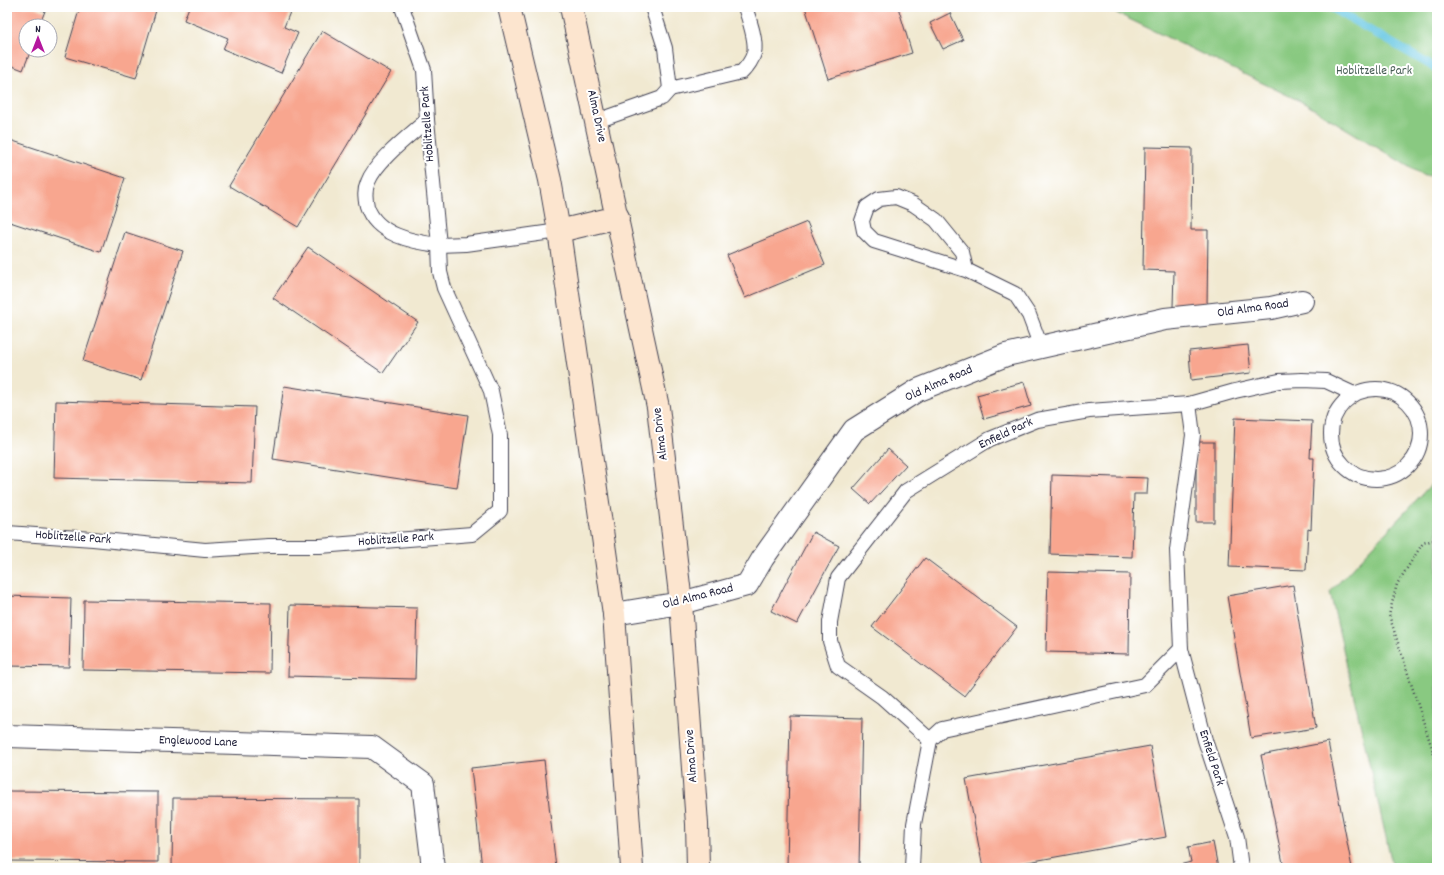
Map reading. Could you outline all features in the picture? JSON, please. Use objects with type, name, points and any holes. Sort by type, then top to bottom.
[{"type":"main road","points":[[509,7],[550,180],[559,231],[614,614],[632,868]]},
{"type":"main road","name":"Alma Drive","points":[[571,7],[618,217],[658,407],[680,603],[697,824],[698,868]]},
{"type":"main road","points":[[559,231],[618,217]]},
{"type":"street","name":"Old Alma Road","points":[[614,614],[680,603],[747,585],[763,558],[854,430],[918,390],[1006,355],[1165,319],[1271,308],[1302,301]]},
{"type":"street","name":"Englewood Lane","points":[[7,736],[372,747],[423,784],[433,868]]},
{"type":"lane","name":"Hoblitzelle Park","points":[[7,533],[93,539],[205,550],[268,546],[320,546],[472,534],[500,511],[500,435],[492,391],[444,288],[440,272],[424,70],[402,7]]},
{"type":"lane","points":[[652,7],[665,48],[670,90]]},
{"type":"lane","points":[[597,121],[662,98],[670,90],[742,72],[749,64],[754,52],[753,30],[745,7]]},
{"type":"lane","points":[[427,120],[395,148],[376,169],[368,182],[364,197],[369,213],[380,225],[398,236],[422,243],[439,245],[466,244],[559,231]]},
{"type":"lane","points":[[966,270],[962,252],[936,220],[913,204],[896,197],[879,199],[867,207],[862,220],[864,231],[874,241],[966,270],[1014,294],[1029,315],[1041,347]]},
{"type":"lane","points":[[1189,404],[1235,391],[1279,381],[1326,381],[1354,394],[1370,389],[1388,390],[1404,398],[1416,412],[1421,428],[1420,446],[1411,462],[1398,473],[1381,479],[1364,477],[1348,469],[1336,456],[1331,439],[1332,422],[1340,406],[1354,394]]},
{"type":"lane","name":"Enfield Park","points":[[930,740],[882,697],[838,666],[830,641],[830,622],[838,578],[906,491],[990,439],[1037,420],[1089,412],[1189,404],[1193,435],[1177,550],[1181,649],[1205,740],[1237,837],[1241,868]]},
{"type":"lane","points":[[912,868],[914,824],[930,740],[942,729],[1145,685],[1181,649]]},
{"type":"path","points":[[1437,539],[1423,543],[1398,584],[1389,615],[1437,764]]},
{"type":"green space","name":"Hoblitzelle Park","points":[[1104,7],[1437,7],[1437,175],[1424,176],[1304,103]]},
{"type":"green space","points":[[1437,478],[1437,868],[1393,868],[1330,592]]},
{"type":"building","points":[[7,7],[33,7],[45,11],[42,18],[18,18],[18,58],[28,58],[23,70],[7,64]]},
{"type":"building","points":[[80,7],[157,7],[136,78],[65,57]]},
{"type":"building","points":[[189,7],[292,7],[284,27],[298,33],[281,73],[223,49],[228,38],[184,20]]},
{"type":"building","points":[[805,7],[898,7],[912,53],[828,79]]},
{"type":"building","points":[[950,13],[963,40],[943,49],[930,23]]},
{"type":"building","points":[[322,31],[391,72],[298,227],[229,186]]},
{"type":"building","points":[[7,139],[125,178],[101,252],[7,221]]},
{"type":"building","points":[[1145,147],[1192,148],[1191,230],[1208,230],[1207,307],[1173,307],[1174,271],[1143,270]]},
{"type":"building","points":[[807,222],[825,265],[745,298],[727,255]]},
{"type":"building","points":[[125,232],[183,251],[141,380],[83,361]]},
{"type":"building","points":[[308,247],[418,322],[383,373],[273,298]]},
{"type":"building","points":[[1248,345],[1251,373],[1191,380],[1189,351]]},
{"type":"building","points":[[1024,382],[1031,406],[984,419],[977,395]]},
{"type":"building","points":[[284,386],[468,415],[457,488],[273,459]]},
{"type":"building","points":[[56,401],[255,407],[252,483],[54,478]]},
{"type":"building","points":[[1235,418],[1312,421],[1310,458],[1314,458],[1311,530],[1308,529],[1306,570],[1229,567]]},
{"type":"building","points":[[1196,442],[1214,442],[1214,522],[1196,522]]},
{"type":"building","points":[[888,449],[906,465],[870,504],[853,489]]},
{"type":"building","points":[[1052,475],[1148,478],[1147,494],[1134,494],[1132,557],[1050,554]]},
{"type":"building","points":[[813,532],[839,546],[797,624],[771,611]]},
{"type":"building","points":[[925,558],[1017,627],[964,696],[872,627]]},
{"type":"building","points":[[1048,572],[1130,574],[1129,654],[1046,652]]},
{"type":"building","points":[[1293,585],[1316,728],[1251,738],[1227,596]]},
{"type":"building","points":[[7,596],[71,598],[69,667],[7,666]]},
{"type":"building","points":[[84,600],[271,603],[270,673],[83,670]]},
{"type":"building","points":[[290,605],[417,608],[415,679],[288,676]]},
{"type":"building","points":[[790,716],[862,718],[859,868],[787,868]]},
{"type":"building","points":[[1328,742],[1352,868],[1284,868],[1261,755]]},
{"type":"building","points":[[1150,746],[1166,837],[995,868],[983,868],[966,779]]},
{"type":"building","points":[[544,760],[556,868],[482,868],[471,768]]},
{"type":"building","points":[[7,791],[158,792],[158,862],[7,861]]},
{"type":"building","points":[[173,798],[359,799],[359,868],[172,868]]},
{"type":"building","points":[[1213,842],[1218,868],[1167,868],[1191,862],[1188,847]]},
{"type":"waterway","points":[[1330,7],[1437,69]]}]
